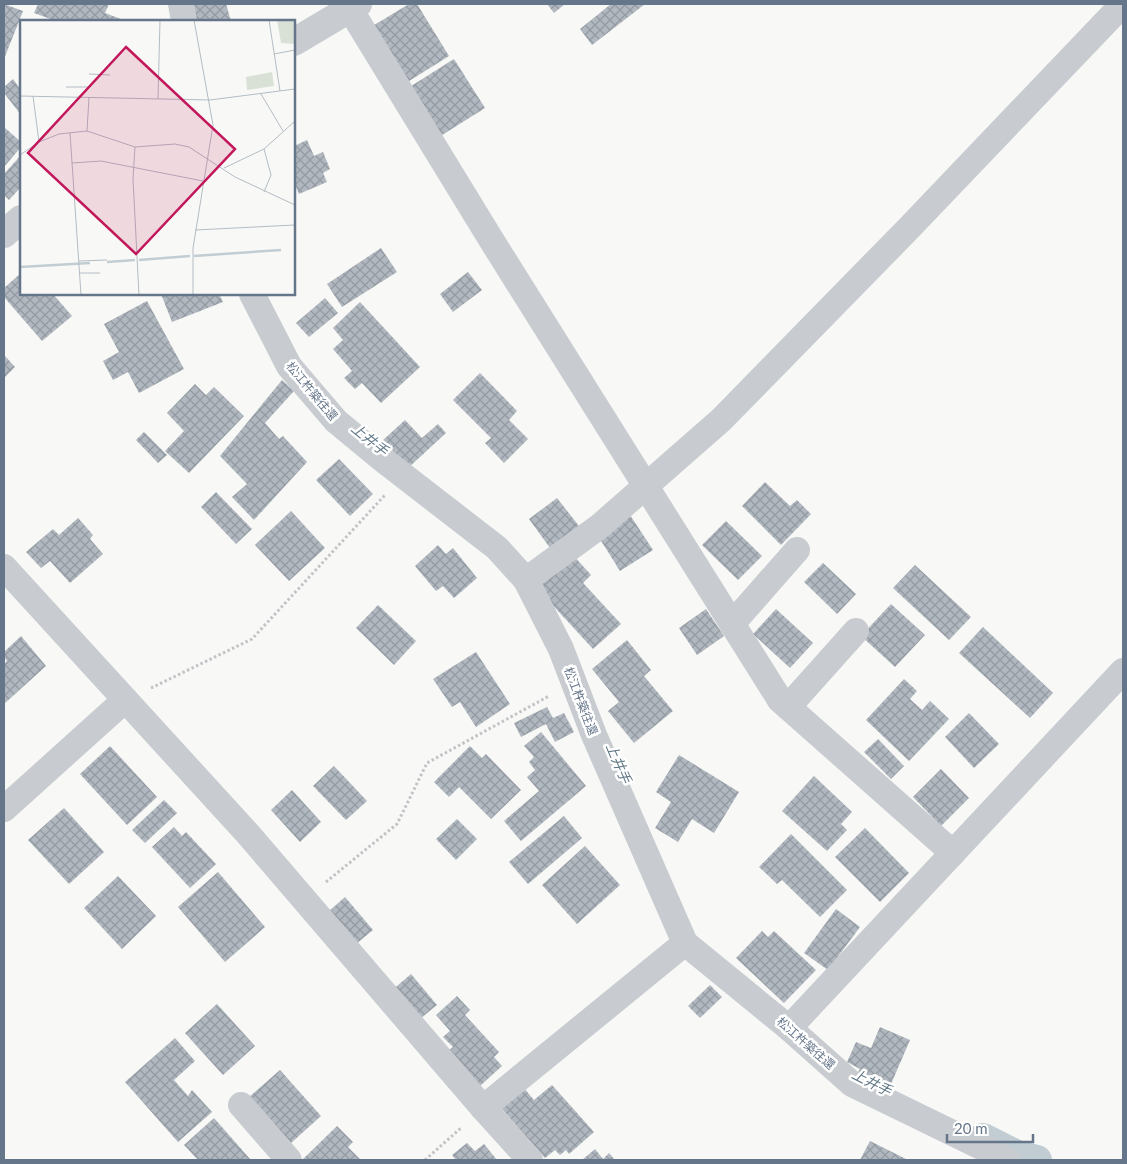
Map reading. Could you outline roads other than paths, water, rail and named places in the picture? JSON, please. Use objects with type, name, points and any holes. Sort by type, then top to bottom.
[{"type":"street","points":[[181,4],[184,20]]},
{"type":"street","points":[[526,580],[600,526],[721,420],[909,228],[1123,4]]},
{"type":"street","points":[[295,41],[354,7],[492,241],[780,700],[953,854]]},
{"type":"street","points":[[4,234],[20,220]]},
{"type":"street","name":"松江杵築往還","points":[[253,295],[289,366],[336,421],[497,548],[526,580],[561,649],[594,734],[685,942],[789,1028],[852,1084],[1006,1160]]},
{"type":"street","points":[[732,624],[797,550]]},
{"type":"street","points":[[4,567],[248,834],[483,1108],[530,1160]]},
{"type":"street","points":[[788,708],[856,631]]},
{"type":"street","points":[[789,1028],[1123,671]]},
{"type":"street","points":[[4,809],[125,700]]},
{"type":"street","points":[[483,1108],[685,942]]},
{"type":"street","points":[[241,1105],[289,1160]]},
{"type":"waterway","name":"上井手","points":[[983,1138],[1017,1155],[1037,1160]]}]
